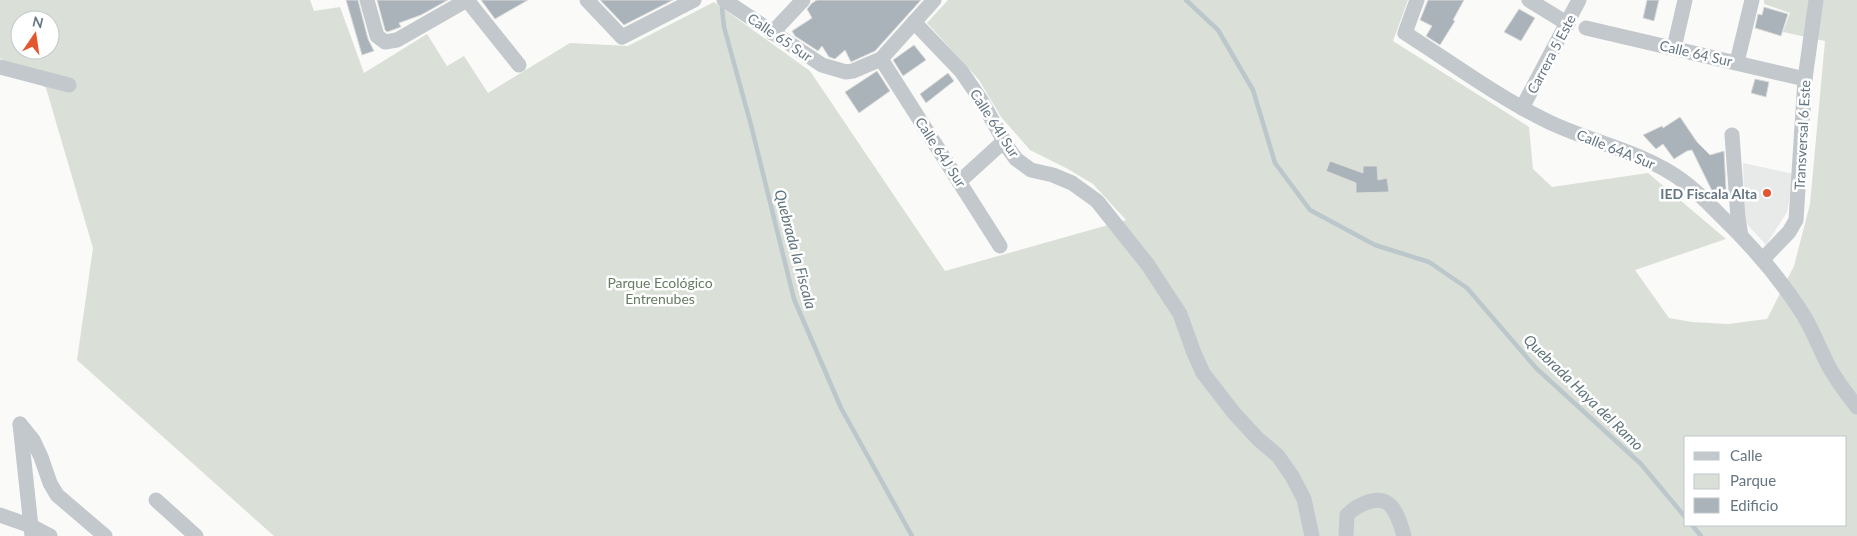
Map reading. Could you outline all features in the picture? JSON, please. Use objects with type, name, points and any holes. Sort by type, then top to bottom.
[{"type":"street","points":[[367,0],[377,36],[385,42],[397,40],[467,0],[519,66]]},
{"type":"street","points":[[587,0],[622,37],[694,0]]},
{"type":"street","points":[[772,33],[802,0]]},
{"type":"street","points":[[881,59],[934,0]]},
{"type":"street","name":"Calle 64A Sur","points":[[1417,0],[1405,33],[1522,108],[1606,146],[1642,157],[1656,164],[1697,192],[1763,259],[1804,316],[1838,381],[1857,407]]},
{"type":"street","points":[[1529,0],[1568,24]]},
{"type":"street","name":"Carrera 5 Este","points":[[1522,108],[1579,0]]},
{"type":"street","points":[[1674,48],[1685,0]]},
{"type":"street","points":[[1737,62],[1752,0]]},
{"type":"street","name":"Transversal 6 Este","points":[[1763,259],[1789,232],[1796,220],[1805,79],[1816,0]]},
{"type":"street","name":"Calle 65 Sur","points":[[730,2],[772,33],[822,65],[838,70],[853,71],[881,59]]},
{"type":"street","name":"Calle 64I Sur","points":[[914,22],[961,71],[1016,159],[1031,170],[1052,175],[1072,184],[1097,201],[1114,221],[1148,265],[1180,314],[1203,373],[1234,413],[1258,439],[1278,456],[1292,476],[1304,499],[1312,536]]},
{"type":"street","name":"Calle 64 Sur","points":[[1586,28],[1805,79]]},
{"type":"street","name":"Calle 64J Sur","points":[[881,59],[1000,246]]},
{"type":"street","points":[[0,67],[69,85]]},
{"type":"street","points":[[1732,135],[1741,236]]},
{"type":"street","points":[[960,182],[1004,141]]},
{"type":"street","points":[[31,531],[20,424],[33,440],[50,483],[57,495],[105,536]]},
{"type":"street","points":[[156,500],[196,536]]},
{"type":"street","points":[[1346,536],[1348,515],[1361,504],[1376,501],[1390,504],[1396,512],[1404,536]]},
{"type":"street","points":[[0,515],[31,531],[50,536]]},
{"type":"shaded area","name":"IED Fiscala Alta","points":[[1743,163],[1794,174],[1787,212],[1766,245],[1745,222]]},
{"type":"green space","name":"Parque Ecológico Entrenubes","points":[[0,0],[310,0],[314,11],[340,7],[364,73],[427,34],[447,66],[464,56],[488,93],[570,43],[628,46],[714,2],[810,71],[945,271],[1126,220],[1093,184],[1030,150],[1001,117],[979,80],[927,23],[948,0],[1408,0],[1393,41],[1529,127],[1533,169],[1552,187],[1648,173],[1726,239],[1635,270],[1669,318],[1692,322],[1728,324],[1767,319],[1794,266],[1810,204],[1825,41],[1783,32],[1790,13],[1764,4],[1764,0],[1857,0],[1857,536],[274,536],[77,360],[93,248],[46,88],[0,58]]},
{"type":"building","points":[[346,0],[358,0],[368,39],[374,51],[362,55]]},
{"type":"building","points":[[377,0],[448,0],[421,15],[399,23],[401,27],[387,32]]},
{"type":"building","points":[[481,0],[528,0],[495,19]]},
{"type":"building","points":[[600,0],[673,0],[624,25]]},
{"type":"building","points":[[817,0],[921,0],[875,51],[851,62],[845,50],[835,59],[829,57],[822,46],[818,51],[795,36],[792,31],[812,18],[807,9]]},
{"type":"building","points":[[1428,0],[1464,0],[1453,20],[1455,21],[1440,45],[1426,36],[1432,26],[1420,20]]},
{"type":"building","points":[[1647,0],[1659,0],[1654,21],[1643,18]]},
{"type":"building","points":[[1764,7],[1788,14],[1781,36],[1755,28],[1758,14],[1762,15]]},
{"type":"building","points":[[1519,9],[1535,18],[1521,41],[1504,32]]},
{"type":"building","points":[[914,45],[926,60],[903,76],[893,60]]},
{"type":"building","points":[[877,71],[890,91],[859,113],[845,92]]},
{"type":"building","points":[[948,73],[954,81],[926,103],[920,94]]},
{"type":"building","points":[[1755,79],[1769,82],[1766,97],[1751,93]]},
{"type":"building","points":[[1680,117],[1697,142],[1710,155],[1724,151],[1726,189],[1714,195],[1692,150],[1674,159],[1663,144],[1656,149],[1643,135],[1662,126],[1663,128]]},
{"type":"building","points":[[1330,161],[1363,173],[1363,166],[1377,166],[1378,180],[1387,178],[1389,192],[1356,193],[1356,183],[1326,171]]},
{"type":"waterway","name":"Quebrada Haya del Ramo","points":[[1186,0],[1218,30],[1253,90],[1275,163],[1310,210],[1375,245],[1429,262],[1467,288],[1536,368],[1641,464],[1684,516]]},
{"type":"waterway","name":"Quebrada la Fiscala","points":[[722,8],[724,27],[751,125],[794,299],[841,408],[912,536]]},
{"type":"waterway","name":"Quebrada Haya del Ramo","points":[[1693,526],[1701,536]]},
{"type":"place","name":"IED Fiscala Alta","points":[[1767,193]]}]
